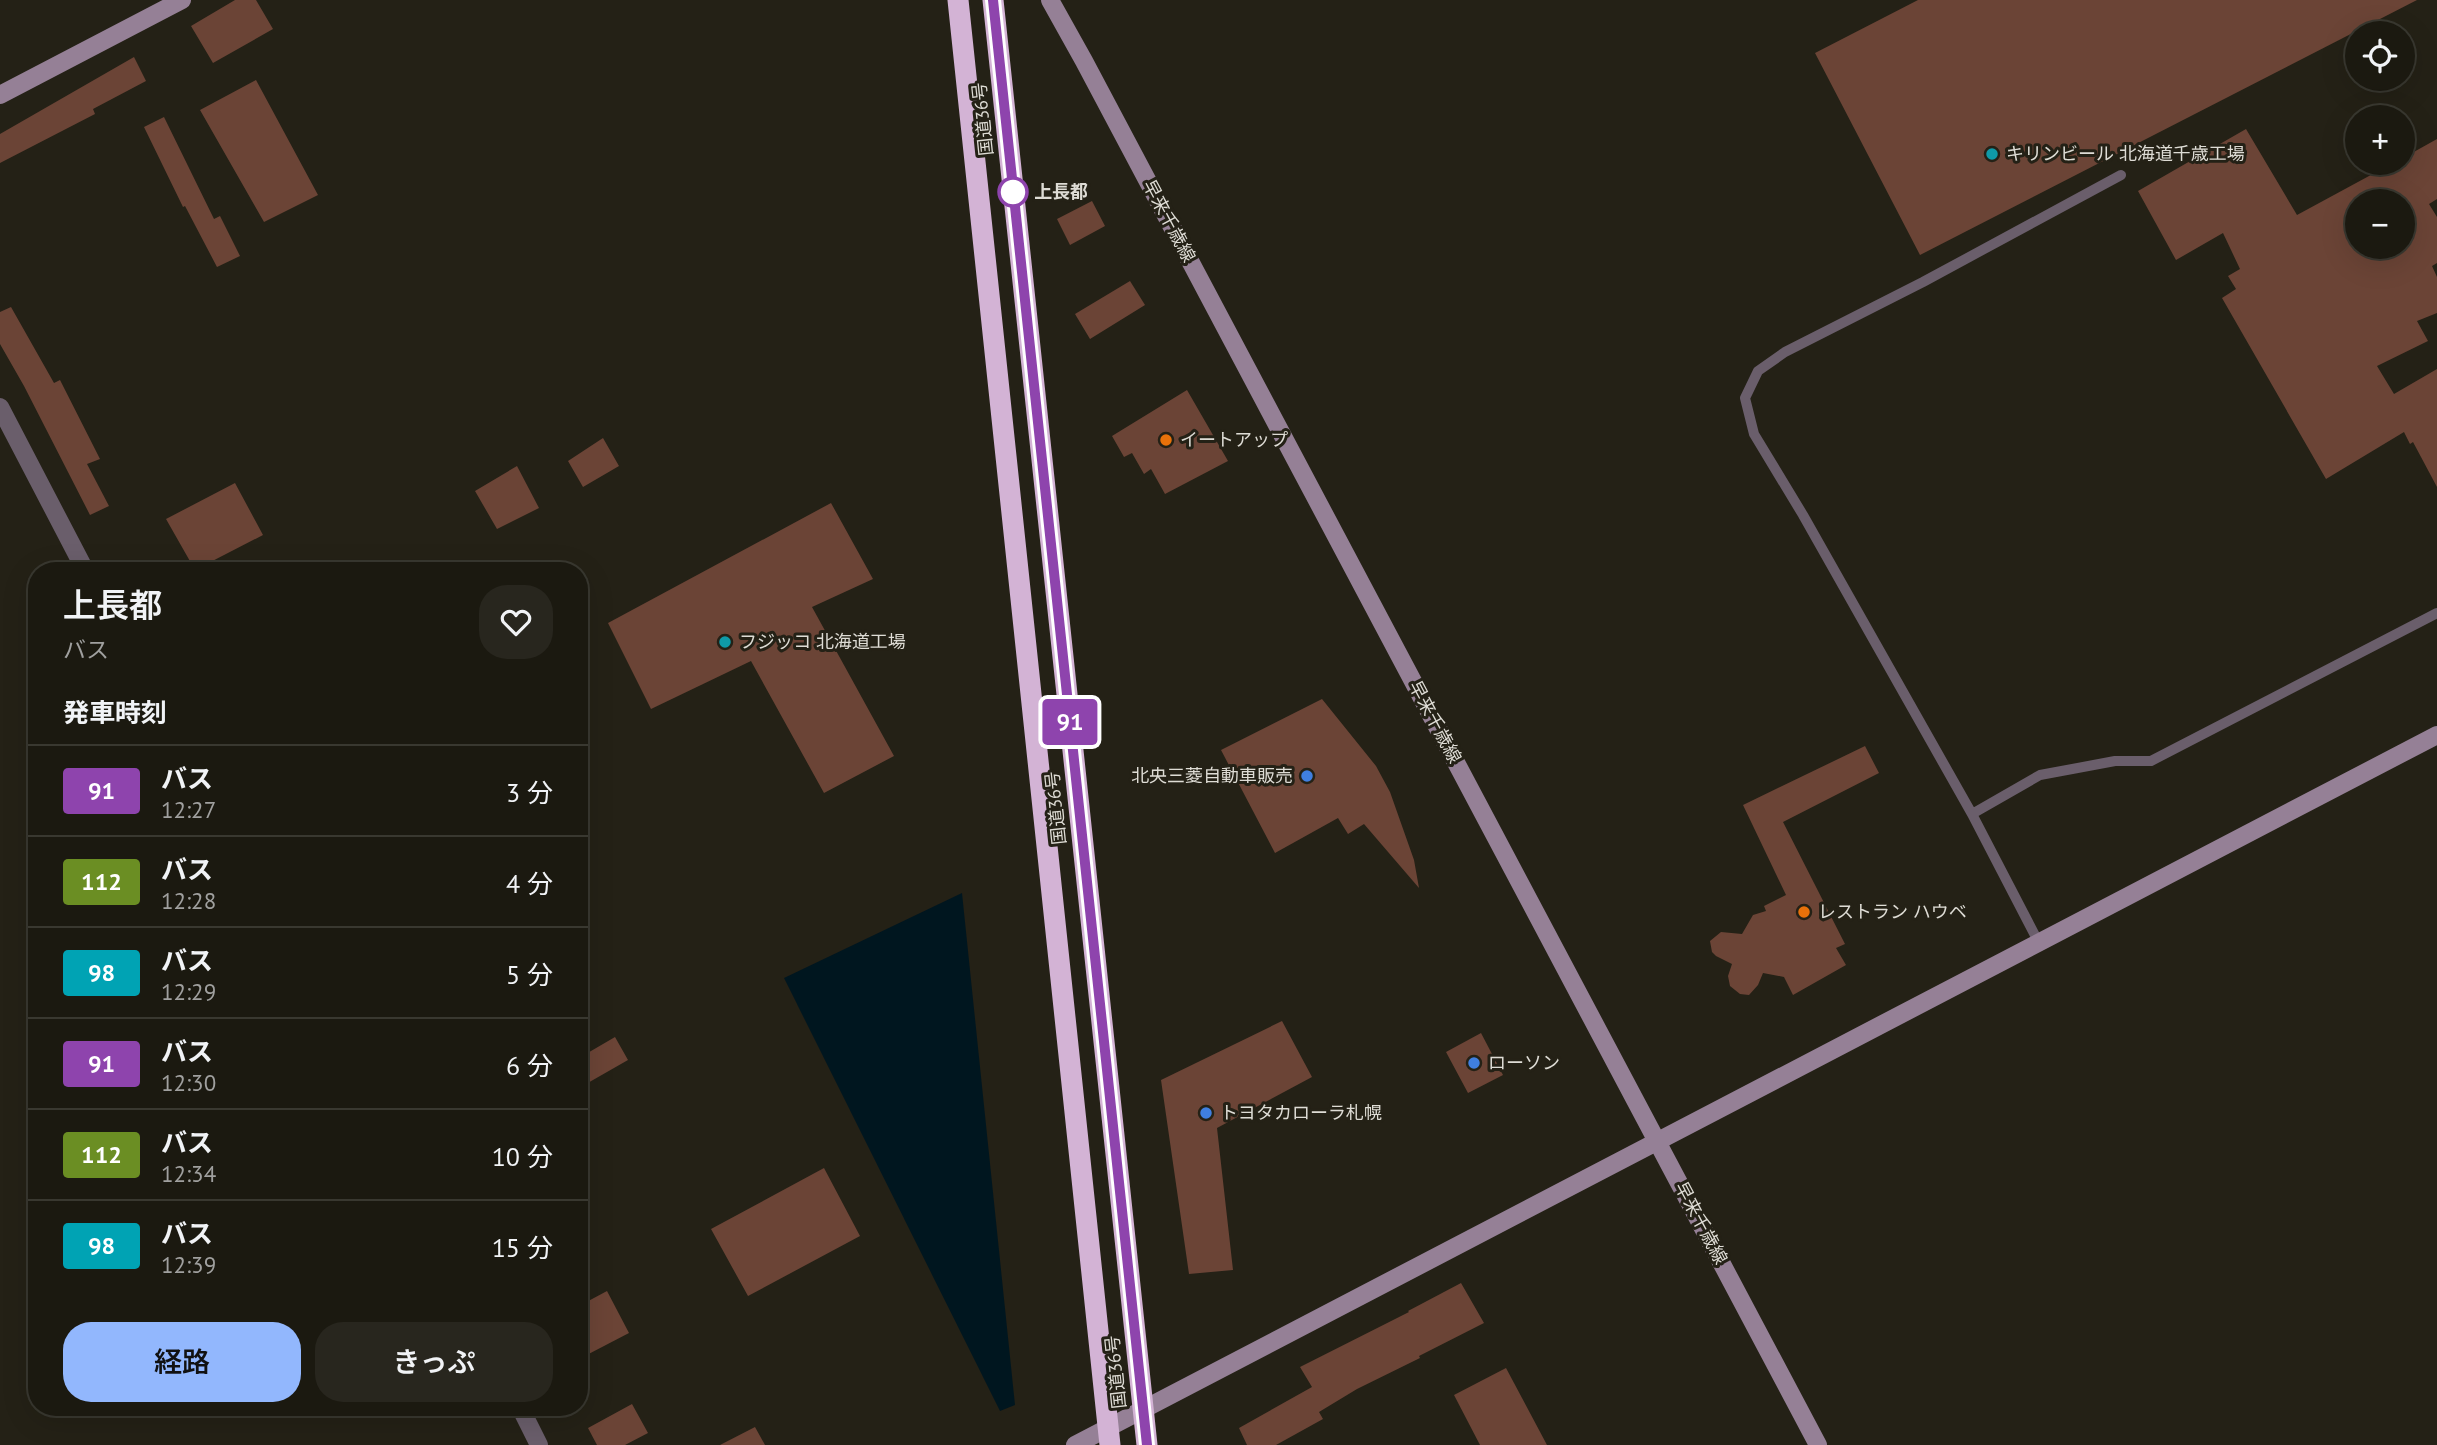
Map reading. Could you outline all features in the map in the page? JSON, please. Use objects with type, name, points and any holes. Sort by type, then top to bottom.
[{"type":"highway","name":"国道36号","points":[[958,0],[1109,1436]]},
{"type":"highway","name":"国道36号","points":[[993,0],[1147,1445]]},
{"type":"street","points":[[0,95],[182,0]]},
{"type":"street","name":"早来千歳線","points":[[1050,0],[1818,1445]]},
{"type":"street","points":[[0,407],[81,562]]},
{"type":"street","points":[[1075,1445],[1109,1436],[1143,1410],[2437,735]]},
{"type":"street","points":[[524,1416],[539,1445]]},
{"type":"lane","points":[[2039,943],[1972,814],[1803,515],[1754,434],[1745,398],[1758,372],[1785,352],[1923,282],[2121,175]]},
{"type":"lane","points":[[1972,814],[2040,775],[2115,761],[2151,761],[2437,612]]},
{"type":"water","points":[[962,893],[1015,1405],[1000,1411],[784,978]]},
{"type":"building","points":[[235,0],[256,0],[273,29],[213,63],[191,26]]},
{"type":"building","name":"キリンビール 北海道千歳工場","points":[[1918,0],[2417,0],[2376,21],[2345,21],[2345,37],[1920,255],[1815,53]]},
{"type":"building","points":[[134,57],[146,81],[93,109],[95,114],[0,163],[0,134]]},
{"type":"building","points":[[256,80],[318,195],[264,222],[200,110]]},
{"type":"building","points":[[164,117],[214,219],[220,216],[240,256],[217,267],[185,206],[183,207],[144,127]]},
{"type":"building","name":"キリンビール 北海道千歳工場","points":[[2246,129],[2297,215],[2371,175],[2415,175],[2415,151],[2437,139],[2437,199],[2429,204],[2437,217],[2437,263],[2432,266],[2437,277],[2437,313],[2417,321],[2428,341],[2377,366],[2394,394],[2437,369],[2437,487],[2413,442],[2410,444],[2404,432],[2326,479],[2222,298],[2236,289],[2228,276],[2240,269],[2223,233],[2176,260],[2138,191]]},
{"type":"building","points":[[1092,201],[1105,226],[1070,245],[1057,219]]},
{"type":"building","points":[[1130,281],[1145,305],[1090,339],[1075,314]]},
{"type":"building","points":[[11,307],[54,383],[60,380],[100,459],[87,464],[109,506],[90,515],[0,344],[0,312]]},
{"type":"building","points":[[1187,390],[1228,461],[1165,494],[1151,469],[1144,474],[1132,453],[1124,457],[1112,436]]},
{"type":"building","points":[[603,438],[619,466],[583,487],[568,461]]},
{"type":"building","points":[[517,466],[539,508],[497,529],[475,491]]},
{"type":"building","points":[[235,483],[263,535],[211,562],[190,562],[166,519]]},
{"type":"building","name":"フジッコ 北海道工場","points":[[831,503],[873,579],[812,607],[894,756],[824,793],[751,661],[651,709],[608,623]]},
{"type":"building","points":[[1322,699],[1376,766],[1390,792],[1414,860],[1419,888],[1364,824],[1348,834],[1338,818],[1275,853],[1221,750]]},
{"type":"building","points":[[1865,746],[1879,773],[1783,822],[1845,944],[1836,948],[1846,965],[1793,995],[1784,977],[1763,973],[1758,985],[1749,995],[1740,994],[1730,986],[1728,976],[1732,964],[1712,952],[1710,941],[1721,932],[1742,934],[1753,915],[1766,911],[1764,906],[1786,895],[1743,805]]},
{"type":"building","points":[[1282,1021],[1312,1077],[1217,1128],[1233,1270],[1189,1274],[1161,1080]]},
{"type":"building","name":"ローソン","points":[[1481,1033],[1503,1075],[1468,1093],[1446,1052]]},
{"type":"building","points":[[615,1037],[628,1060],[588,1083],[588,1053]]},
{"type":"building","points":[[824,1168],[860,1236],[748,1296],[711,1229]]},
{"type":"building","points":[[1461,1283],[1484,1323],[1357,1389],[1319,1412],[1323,1419],[1276,1445],[1247,1445],[1239,1428],[1312,1387],[1300,1367]]},
{"type":"building","points":[[607,1291],[629,1333],[588,1354],[588,1301]]},
{"type":"building","points":[[1506,1368],[1547,1445],[1480,1445],[1454,1395]]},
{"type":"building","points":[[632,1404],[648,1433],[625,1445],[597,1445],[588,1428]]},
{"type":"building","points":[[755,1427],[765,1445],[720,1445]]},
{"type":"bus line","name":"91","points":[[993,0],[1147,1445]]},
{"type":"place","name":"キリンビール 北海道千歳工場","points":[[1992,154]]},
{"type":"place","name":"上長都","points":[[1013,192]]},
{"type":"place","name":"イートアップ","points":[[1166,440]]},
{"type":"place","name":"フジッコ 北海道工場","points":[[725,642]]},
{"type":"place","name":"北央三菱自動車販売","points":[[1307,776]]},
{"type":"place","name":"レストラン ハウベ","points":[[1804,912]]},
{"type":"place","name":"ローソン","points":[[1474,1063]]},
{"type":"place","name":"トヨタカローラ札幌","points":[[1206,1113]]}]
